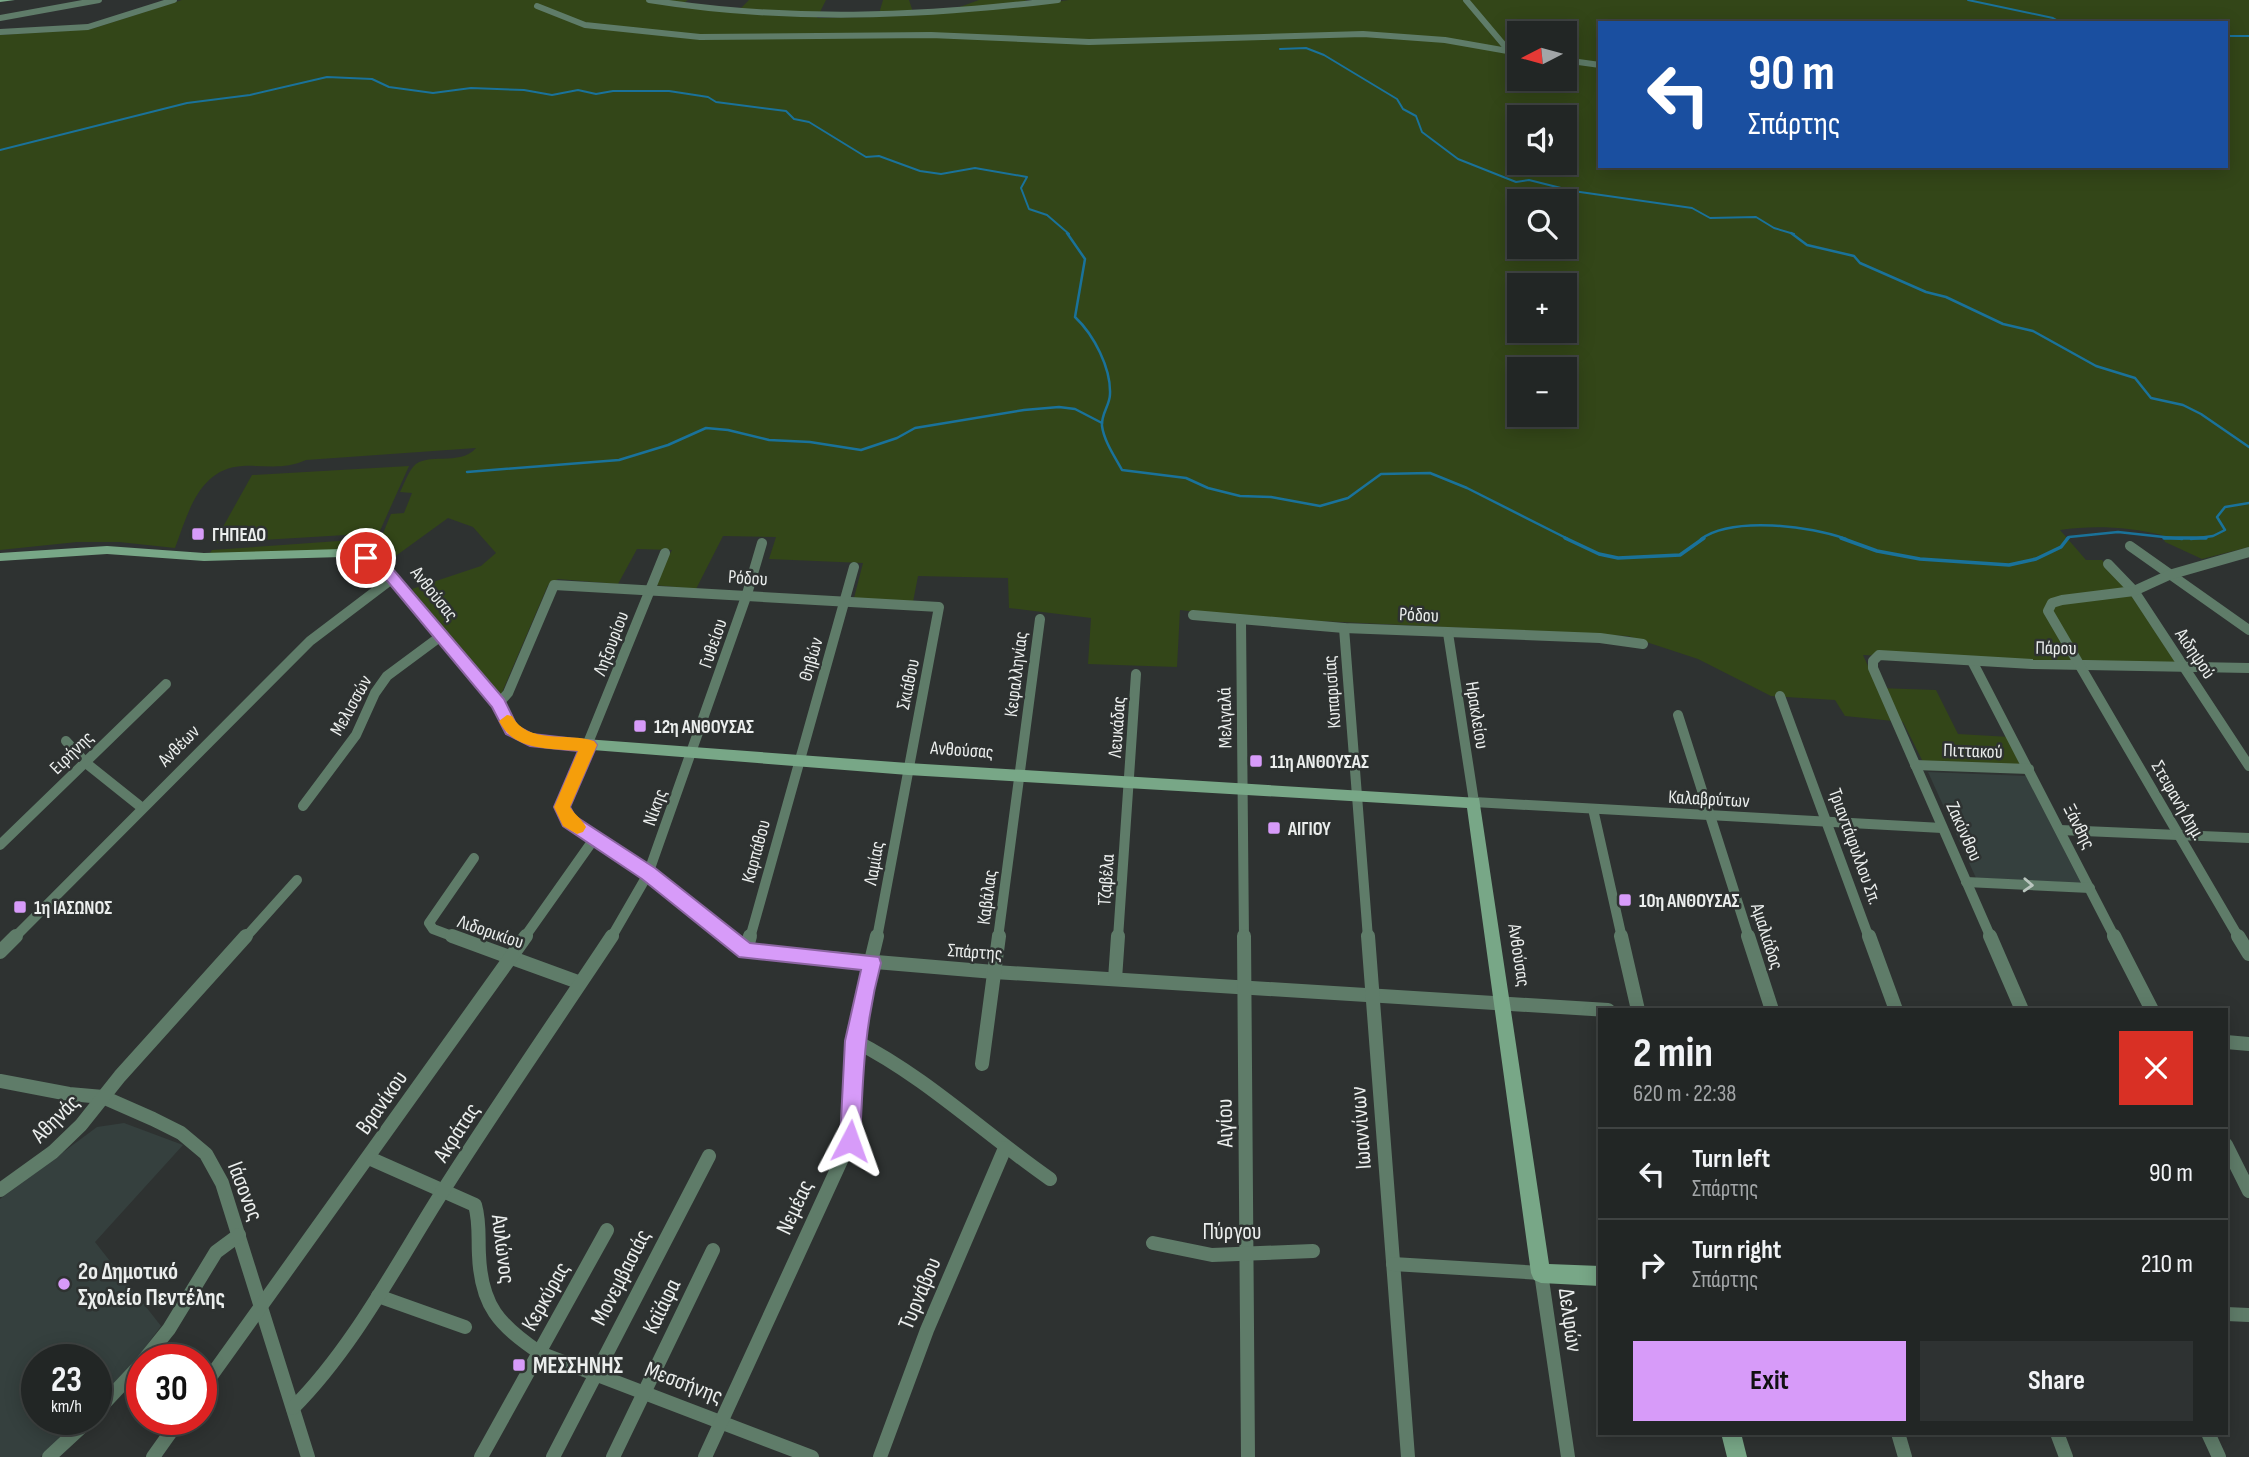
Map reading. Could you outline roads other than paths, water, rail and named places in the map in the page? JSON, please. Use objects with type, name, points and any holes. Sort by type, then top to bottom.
[{"type":"street","points":[[0,0],[11,0]]},
{"type":"street","points":[[0,18],[99,0]]},
{"type":"street","points":[[0,33],[88,27],[174,0]]},
{"type":"street","points":[[649,0],[695,8],[835,17],[1058,0]]},
{"type":"street","points":[[954,10],[976,0]]},
{"type":"street","points":[[1466,0],[1507,49]]},
{"type":"street","points":[[537,6],[585,25],[700,37],[931,35],[1089,42],[1363,34],[1436,39],[1507,51]]},
{"type":"street","points":[[1577,62],[1598,65]]},
{"type":"street","name":"Γυθείου","points":[[693,752],[762,543]]},
{"type":"street","points":[[2130,546],[2169,575],[2246,624]]},
{"type":"street","name":"Ανθούσας","points":[[0,557],[107,550],[204,557],[342,553],[374,561],[393,578],[498,704],[512,730],[519,736],[541,742],[908,769],[1474,802],[1541,1273]]},
{"type":"street","points":[[2134,591],[2169,575],[2249,552]]},
{"type":"street","name":"Ληξουρίου","points":[[589,745],[665,553]]},
{"type":"street","name":"Αιδηψού","points":[[2109,564],[2134,591],[2249,766]]},
{"type":"street","name":"Θηβών","points":[[799,760],[854,567]]},
{"type":"street","name":"Ανθέων","points":[[0,952],[141,807],[310,641],[393,578]]},
{"type":"street","name":"Ρόδου","points":[[498,704],[508,693],[554,585],[940,607]]},
{"type":"street","name":"Στεφανή Δημ.","points":[[2134,591],[2073,598],[2052,603],[2048,611],[2249,954]]},
{"type":"street","name":"Σκιάθου","points":[[908,769],[940,607]]},
{"type":"street","name":"Ρόδου","points":[[1193,615],[1344,628],[1600,638],[1643,644]]},
{"type":"street","name":"Κεφαλληνίας","points":[[1020,776],[1040,618]]},
{"type":"street","name":"Μελιγαλά","points":[[1241,621],[1242,789]]},
{"type":"street","name":"Κυπαρισίας","points":[[1344,628],[1356,796]]},
{"type":"street","name":"Ηρακλείου","points":[[1448,633],[1474,802]]},
{"type":"street","name":"Μελισσών","points":[[303,806],[356,735],[375,693],[387,676],[440,636]]},
{"type":"street","name":"Πάρου","points":[[1872,668],[1873,661],[1879,655],[1972,661],[2249,668]]},
{"type":"street","name":"Ξάνθης","points":[[1972,661],[2151,1008]]},
{"type":"street","name":"Ζακύνθου","points":[[1872,668],[2021,1008]]},
{"type":"street","name":"Λευκάδας","points":[[1130,783],[1136,674]]},
{"type":"street","name":"Ειρήνης","points":[[0,845],[166,684]]},
{"type":"street","name":"Τριαντάφυλλου Σπ.","points":[[1780,696],[1895,1008]]},
{"type":"street","name":"Αμαλιάδος","points":[[1678,715],[1771,1008]]},
{"type":"street","points":[[66,741],[86,762],[141,807]]},
{"type":"street","points":[[589,745],[562,807],[569,821],[648,874],[746,951]]},
{"type":"street","name":"Νίκης","points":[[648,874],[693,752]]},
{"type":"street","name":"Καρπάθου","points":[[746,951],[799,760]]},
{"type":"street","name":"Πιττακού","points":[[1915,765],[2029,769]]},
{"type":"street","name":"Λαμίας","points":[[872,963],[908,769]]},
{"type":"street","name":"Καβάλας","points":[[982,1064],[1020,776]]},
{"type":"street","name":"Τζαβέλα","points":[[1115,979],[1130,783]]},
{"type":"street","name":"Αιγίου","points":[[1242,789],[1248,1457]]},
{"type":"street","name":"Ιωαννίνων","points":[[1356,796],[1408,1457]]},
{"type":"street","name":"Καλαβρύτων","points":[[1474,802],[1942,828]]},
{"type":"street","points":[[1593,809],[1638,1008]]},
{"type":"street","points":[[2060,830],[2249,838]]},
{"type":"street","name":"Βρανίκου","points":[[217,1368],[594,839]]},
{"type":"street","name":"Λιδορικίου","points":[[474,858],[429,923],[433,929],[578,982]]},
{"type":"street","name":"Ακράτας","points":[[293,1408],[313,1388],[378,1296],[578,982],[623,919],[648,874]]},
{"type":"street","name":"Αθηνάς","points":[[0,1190],[53,1152],[81,1125],[297,880]]},
{"type":"street","points":[[1966,882],[2090,888]]},
{"type":"street","name":"Σπάρτης","points":[[746,951],[995,972],[1598,1009]]},
{"type":"street","name":"Νεμέας","points":[[705,1457],[850,1141],[855,1041],[860,1007],[872,963]]},
{"type":"street","points":[[855,1041],[892,1060],[1005,1149],[1050,1179]]},
{"type":"street","points":[[2228,1042],[2249,1044]]},
{"type":"street","name":"Ιάσονος","points":[[0,1081],[69,1094],[103,1097],[181,1133],[206,1154],[222,1183],[308,1457]]},
{"type":"street","name":"Τυρνάβου","points":[[880,1457],[927,1330],[1005,1149]]},
{"type":"street","points":[[2228,1149],[2249,1191]]},
{"type":"street","name":"Μονεμβασιάς","points":[[553,1457],[709,1156]]},
{"type":"street","points":[[369,1158],[443,1191]]},
{"type":"street","name":"Αυλώνος","points":[[443,1191],[475,1205],[478,1214],[479,1261],[493,1315],[506,1331],[540,1353]]},
{"type":"street","name":"Κερκύρας","points":[[481,1457],[607,1230]]},
{"type":"street","points":[[157,1344],[169,1329],[216,1252],[239,1235]]},
{"type":"street","name":"Πύργου","points":[[1153,1243],[1189,1254],[1246,1256],[1313,1251]]},
{"type":"street","name":"Καϊάφα","points":[[613,1457],[713,1250]]},
{"type":"street","points":[[1393,1264],[1598,1276]]},
{"type":"street","name":"Δελφών","points":[[1541,1273],[1568,1457]]},
{"type":"street","points":[[378,1296],[465,1327]]},
{"type":"street","points":[[2228,1314],[2249,1315]]},
{"type":"street","name":"Μεσσήνης","points":[[540,1353],[721,1420],[810,1457]]},
{"type":"street","points":[[112,1395],[126,1379]]},
{"type":"street","points":[[48,1457],[72,1435]]},
{"type":"street","points":[[153,1457],[169,1435]]},
{"type":"street","points":[[1732,1435],[1737,1457]]},
{"type":"street","points":[[1899,1435],[1905,1457]]},
{"type":"street","points":[[2058,1435],[2066,1457]]},
{"type":"street","points":[[2209,1435],[2219,1457]]},
{"type":"waterway","points":[[1968,0],[2058,21]]},
{"type":"waterway","points":[[2228,36],[2249,36]]},
{"type":"waterway","points":[[1280,49],[1306,48],[1324,55],[1397,99],[1403,109],[1416,116],[1422,132],[1458,159],[1516,182],[1529,180],[1573,191],[1692,208],[1710,218],[1756,217],[1774,228],[1791,233]]},
{"type":"waterway","points":[[0,150],[187,103],[250,95],[327,77],[372,79],[389,87],[433,93],[471,88],[524,90],[552,95],[578,90],[596,94],[613,91],[669,91],[708,97],[716,102],[786,111],[794,119],[809,122],[866,157],[879,156],[920,171],[941,174],[975,168],[1027,177],[1021,188],[1029,209],[1047,215],[1069,234]]},
{"type":"waterway","points":[[1067,233],[1085,259],[1075,317],[1095,342],[1108,374],[1110,398],[1102,426],[1107,443],[1122,470],[1186,478],[1208,488],[1240,496],[1271,497],[1320,506],[1348,498],[1381,474],[1430,473],[1467,488],[1568,539]]},
{"type":"waterway","points":[[1791,233],[1807,245],[1854,256],[1860,263],[1926,292],[1946,297],[2003,324],[2033,331],[2096,366],[2135,378],[2151,398],[2183,405],[2249,447]]},
{"type":"waterway","points":[[467,472],[619,460],[668,445],[706,428],[728,430],[769,440],[810,442],[861,450],[897,438],[915,428],[1024,410],[1059,407],[1075,409],[1102,423]]},
{"type":"waterway","points":[[2198,538],[2213,536],[2225,530],[2217,517],[2225,507],[2249,503]]},
{"type":"waterway","points":[[1701,539],[1732,527],[1752,525],[1793,527],[1846,539]]},
{"type":"waterway","points":[[2068,538],[2118,532],[2173,538]]},
{"type":"waterway","points":[[1565,538],[1599,554],[1618,558],[1680,555],[1704,538]]},
{"type":"waterway","points":[[1841,538],[1877,551],[1920,559],[2009,565],[2036,559],[2061,547],[2068,538]]},
{"type":"waterway","points":[[2164,538],[2173,538]]},
{"type":"waterway","points":[[2173,538],[2198,538]]},
{"type":"waterway","points":[[2173,538],[2182,539]]},
{"type":"waterway","points":[[2191,539],[2198,538]]},
{"type":"waterway","points":[[2198,538],[2206,538]]},
{"type":"place","name":"ΓΗΠΕΔΟ","points":[[198,534]]},
{"type":"place","name":"12η ΑΝΘΟΥΣΑΣ","points":[[640,726]]},
{"type":"place","name":"11η ΑΝΘΟΥΣΑΣ","points":[[1256,761]]},
{"type":"place","name":"ΑΙΓΙΟΥ","points":[[1274,828]]},
{"type":"place","name":"10η ΑΝΘΟΥΣΑΣ","points":[[1625,900]]},
{"type":"place","name":"1η ΙΑΣΩΝΟΣ","points":[[20,907]]},
{"type":"place","name":"2ο Δημοτικό Σχολείο Πεντέλης","points":[[64,1284]]},
{"type":"place","name":"ΜΕΣΣΗΝΗΣ","points":[[519,1365]]}]
